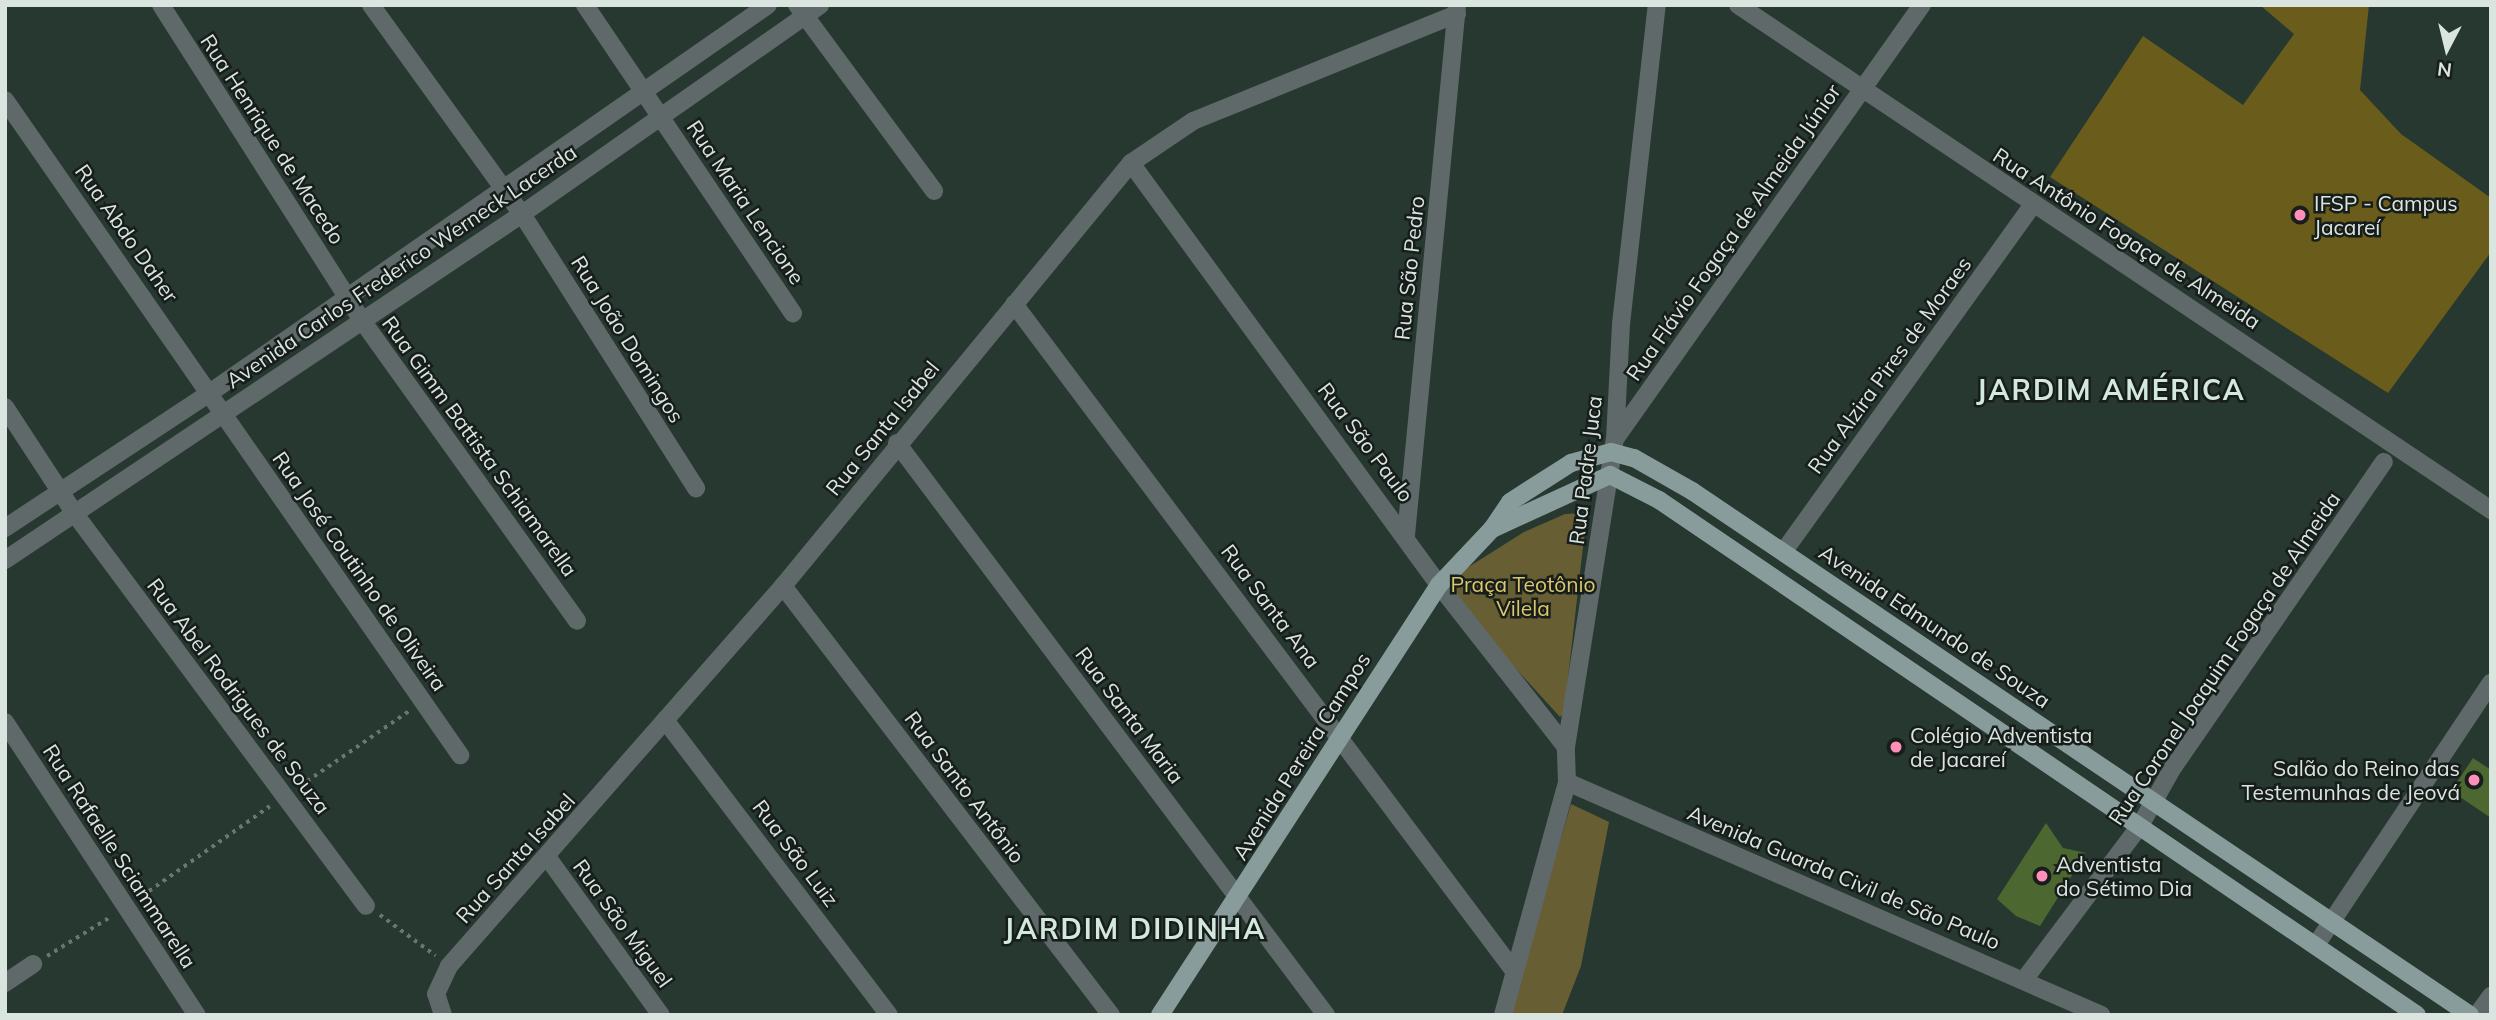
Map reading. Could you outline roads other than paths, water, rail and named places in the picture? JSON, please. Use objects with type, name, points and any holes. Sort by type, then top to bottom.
[{"type":"main road","name":"Avenida Pereira Campos","points":[[1160,1015],[1239,897],[1339,734],[1439,586],[1492,529],[1510,502],[1540,479],[1613,445]]},
{"type":"main road","name":"Avenida Edmundo de Souza","points":[[1613,445],[1692,491],[1784,551],[2152,805],[2470,1015]]},
{"type":"main road","name":"Avenida Pereira Campos","points":[[1492,529],[1610,475]]},
{"type":"main road","points":[[1610,475],[1659,500],[1766,569],[2417,1015]]},
{"type":"street","name":"Rua Henrique de Macedo","points":[[161,5],[347,296]]},
{"type":"street","name":"Rua João Domingos","points":[[371,5],[522,214],[696,488]]},
{"type":"street","name":"Rua Maria Lencione","points":[[585,5],[793,313]]},
{"type":"street","name":"Avenida Carlos Frederico Werneck Lacerda","points":[[5,528],[211,391],[768,5]]},
{"type":"street","name":"Rua Padre Juca","points":[[1503,1015],[1567,782],[1566,747],[1610,475],[1621,324],[1657,5]]},
{"type":"street","points":[[1656,24],[1666,5]]},
{"type":"street","name":"Rua Antônio Fogaça de Almeida","points":[[1738,5],[1864,86],[2032,206],[2222,328],[2491,510]]},
{"type":"street","name":"Rua Flávio Fogaça de Almeida Júnior","points":[[1613,445],[1922,5]]},
{"type":"street","name":"Avenida Carlos Frederico Werneck Lacerda","points":[[5,560],[361,319],[522,214],[662,116],[807,9]]},
{"type":"street","points":[[807,9],[934,191]]},
{"type":"street","name":"Rua Santa Isabel","points":[[443,1015],[436,994],[449,966],[548,858],[783,586],[897,443],[1131,163],[1193,121],[1457,9]]},
{"type":"street","name":"Rua São Pedro","points":[[1406,535],[1457,9]]},
{"type":"street","name":"Rua Abdo Daher","points":[[5,100],[211,391],[223,414]]},
{"type":"street","name":"Rua São Paulo","points":[[1131,163],[1406,535],[1439,586],[1566,747]]},
{"type":"street","name":"Rua Alzira Pires de Moraes","points":[[1784,551],[2032,206]]},
{"type":"street","name":"Rua Gimm Battista Schiamarella","points":[[347,296],[577,621]]},
{"type":"street","name":"Rua Santa Ana","points":[[1014,304],[1339,734],[1514,971]]},
{"type":"street","name":"Rua Abel Rodrigues de Souza","points":[[5,407],[62,490],[75,514],[366,906]]},
{"type":"street","name":"Rua José Coutinho de Oliveira","points":[[223,414],[460,755]]},
{"type":"street","name":"Rua Santa Maria","points":[[897,443],[1326,1015]]},
{"type":"street","name":"Rua Coronel Joaquim Fogaça de Almeida","points":[[2024,980],[2140,824],[2172,769],[2384,462]]},
{"type":"street","name":"Rua Santo Antônio","points":[[783,586],[1111,1015]]},
{"type":"street","points":[[2316,945],[2329,921],[2491,683]]},
{"type":"street","name":"Rua São Luiz","points":[[666,720],[890,1015]]},
{"type":"street","name":"Rua Rafaelle Sciammarella","points":[[5,722],[197,1015]]},
{"type":"street","name":"Avenida Guarda Civil de São Paulo","points":[[1567,782],[2101,1015]]},
{"type":"street","name":"Rua São Miguel","points":[[548,858],[661,1015]]},
{"type":"street","points":[[5,983],[33,964]]},
{"type":"street","points":[[2476,1015],[2491,996]]},
{"type":"place","name":"IFSP - Campus Jacareí","points":[[2300,215]]},
{"type":"place","name":"Colégio Adventista de Jacareí","points":[[1896,747]]},
{"type":"place","name":"Salão do Reino das Testemunhas de Jeová","points":[[2474,780]]},
{"type":"place","name":"Adventista do Sétimo Dia","points":[[2042,876]]},
{"type":"district","name":"JARDIM AMÉRICA","points":[[2111,390]]},
{"type":"district","name":"JARDIM DIDINHA","points":[[1135,929]]},
{"type":"park label","name":"Praça Teotônio Vilela","points":[[1523,596]]}]
